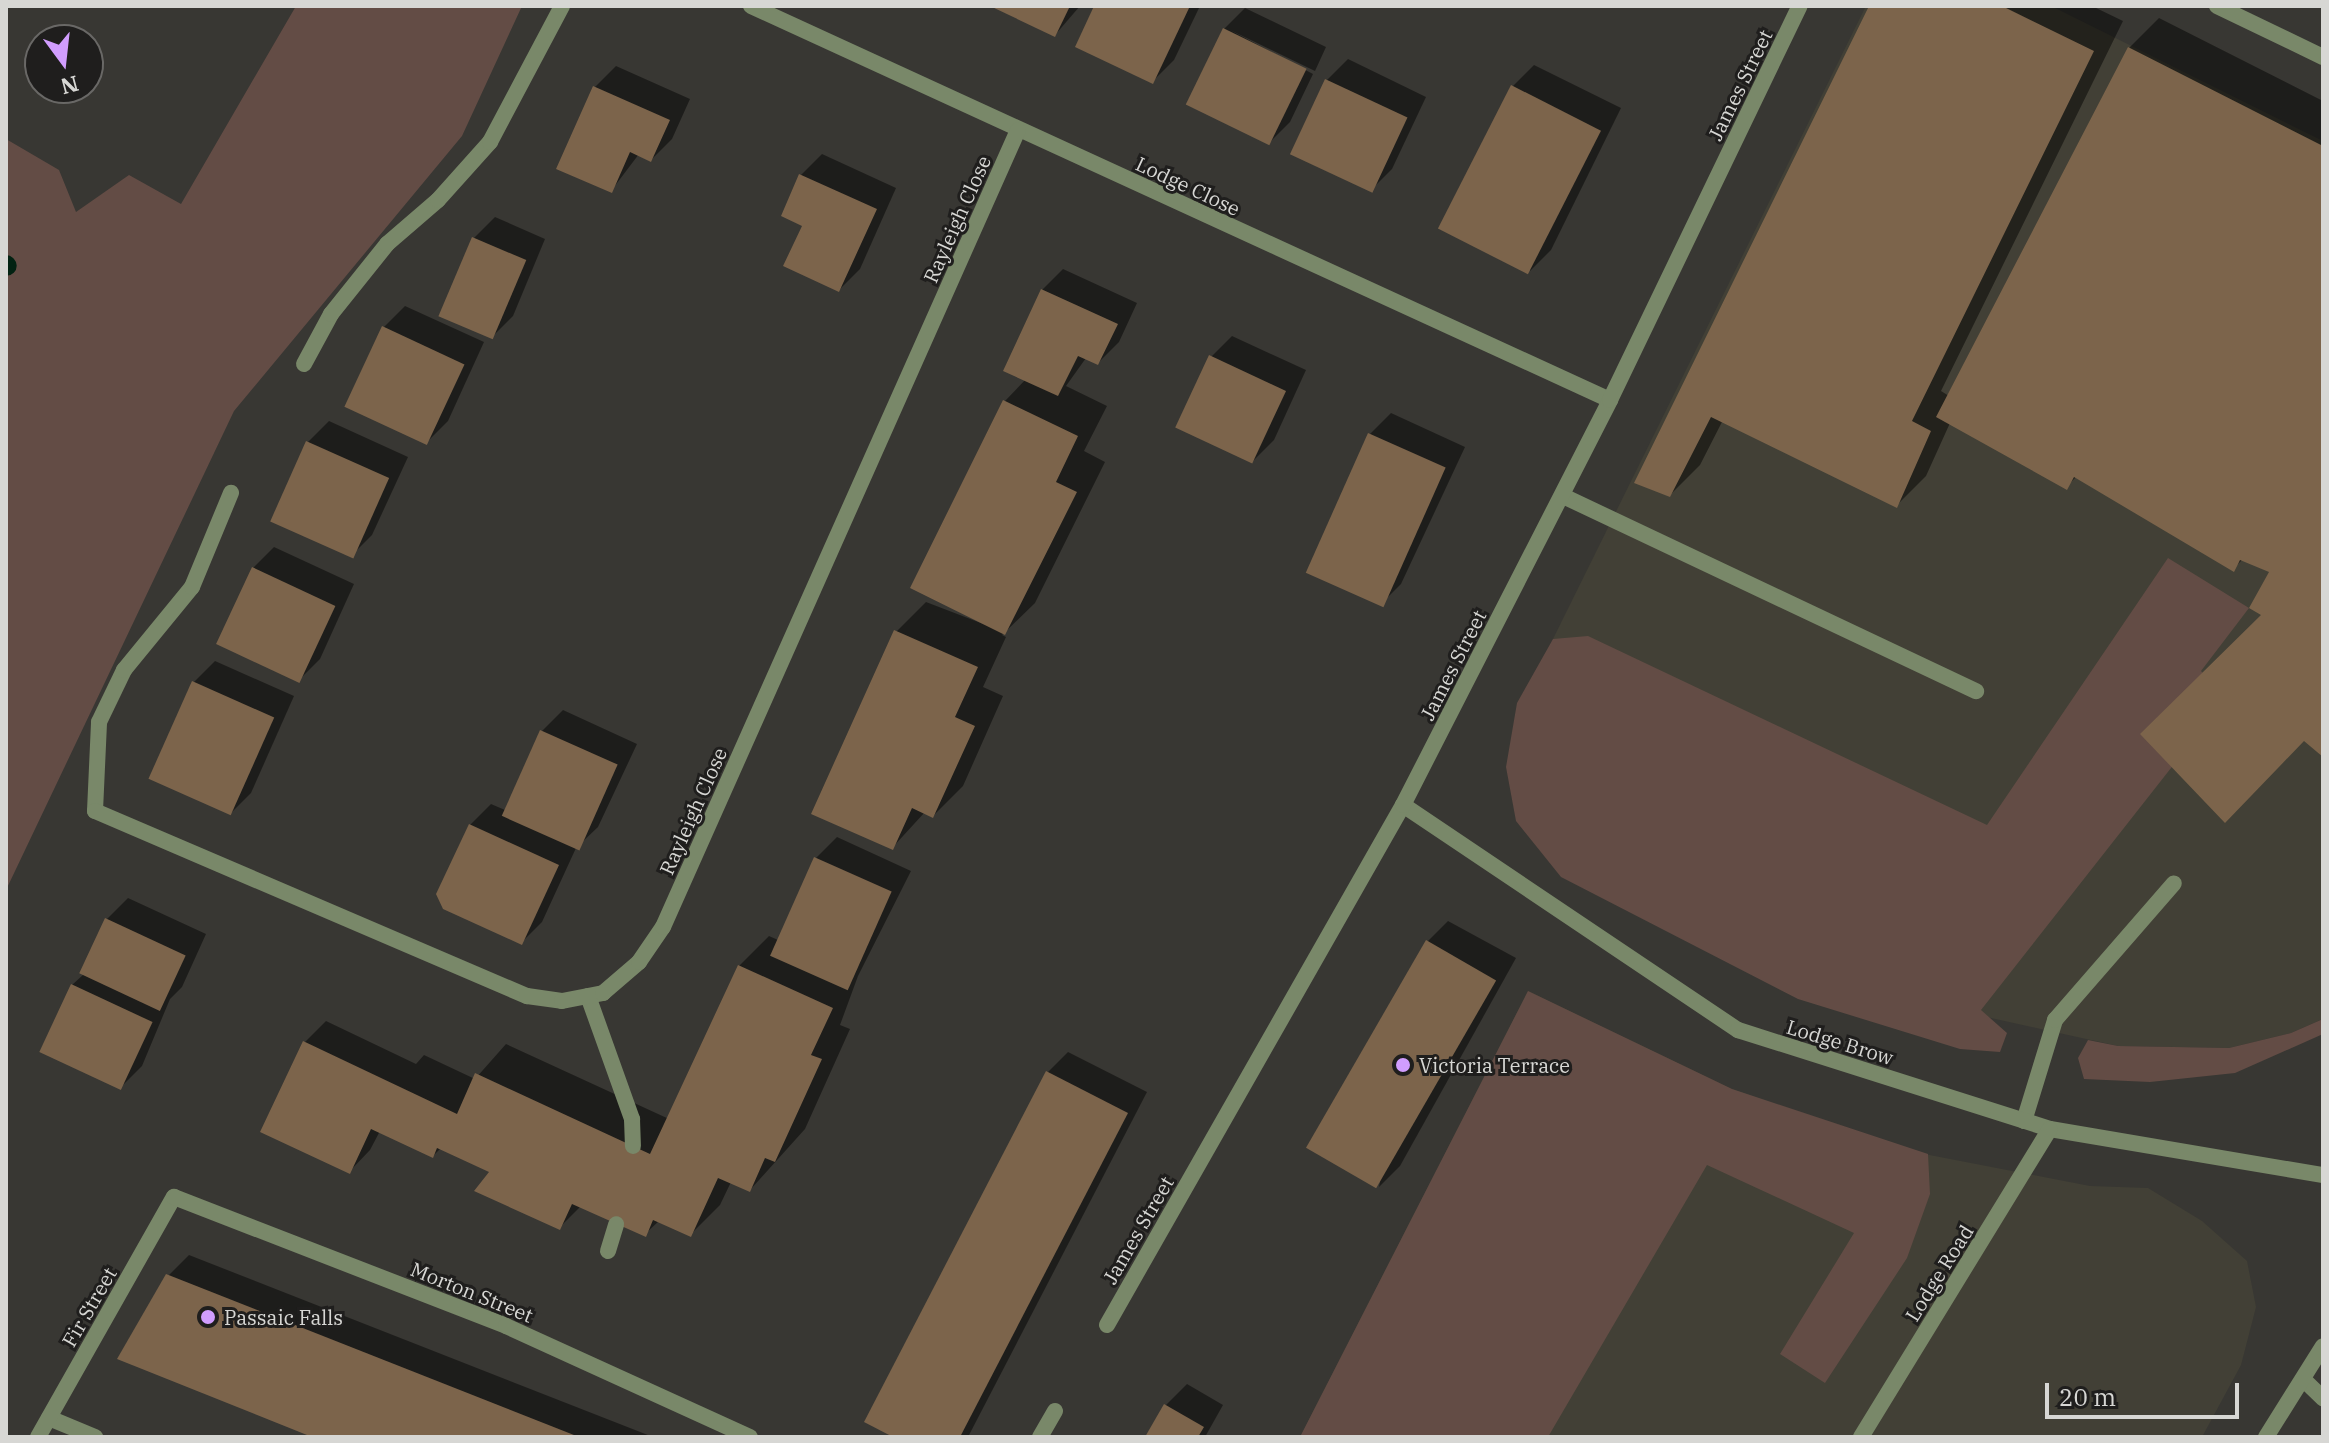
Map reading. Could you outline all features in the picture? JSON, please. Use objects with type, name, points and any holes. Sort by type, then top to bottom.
[{"type":"street","points":[[304,364],[331,314],[387,244],[438,200],[490,142],[562,6]]},
{"type":"street","name":"Lodge Close","points":[[751,6],[1610,400]]},
{"type":"street","name":"James Street","points":[[1107,1325],[1403,805],[1563,496],[1800,6]]},
{"type":"street","points":[[2217,6],[2323,57]]},
{"type":"street","name":"Rayleigh Close","points":[[231,493],[192,587],[124,670],[99,722],[95,811],[527,996],[562,1001],[603,993],[639,962],[663,927],[1018,130]]},
{"type":"street","points":[[1563,496],[1976,691]]},
{"type":"street","name":"Lodge Brow","points":[[1403,805],[1738,1030],[2050,1129],[2323,1175]]},
{"type":"street","points":[[2024,1121],[2055,1020],[2174,883]]},
{"type":"street","points":[[588,996],[632,1119],[633,1146]]},
{"type":"street","name":"Lodge Road","points":[[1861,1437],[2050,1129]]},
{"type":"street","name":"Fir Street","points":[[38,1437],[174,1197]]},
{"type":"street","name":"Morton Street","points":[[174,1197],[506,1326],[742,1435]]},
{"type":"street","points":[[608,1251],[616,1224]]},
{"type":"street","points":[[2266,1437],[2323,1346]]},
{"type":"street","points":[[2303,1379],[2323,1398]]},
{"type":"street","points":[[1040,1437],[1055,1411]]},
{"type":"street","points":[[49,1418],[95,1437]]},
{"type":"shaded area","points":[[296,6],[522,6],[462,136],[234,411],[6,890],[6,139],[59,170],[76,212],[129,175],[181,204]]},
{"type":"shaded area","points":[[1866,6],[2051,6],[2323,141],[2323,1019],[2291,1033],[2229,1048],[2118,1046],[1810,978],[1553,639]]},
{"type":"shaded area","points":[[2168,558],[2249,608],[2201,671],[2226,698],[1981,1010],[2007,1033],[2000,1052],[1960,1049],[1798,999],[1561,877],[1516,821],[1506,767],[1517,703],[1553,639],[1588,636],[1987,825]]},
{"type":"shaded area","points":[[1528,991],[1732,1089],[1914,1152],[2090,1186],[2148,1188],[2202,1221],[2247,1261],[2256,1307],[2241,1365],[2202,1437],[1300,1437]]},
{"type":"shaded area","points":[[1528,991],[1732,1089],[1928,1154],[1930,1194],[1907,1258],[1825,1383],[1780,1354],[1854,1233],[1707,1165],[1548,1437],[1300,1437]]},
{"type":"shaded area","points":[[2323,1019],[2323,1034],[2235,1073],[2150,1082],[2084,1079],[2078,1058],[2088,1040],[2118,1046],[2229,1048],[2291,1033]]},
{"type":"building","points":[[990,6],[1070,6],[1055,37]]},
{"type":"building","points":[[1094,6],[1190,6],[1153,84],[1075,47]]},
{"type":"building","points":[[1869,6],[2002,6],[2094,51],[1912,421],[1931,431],[1897,508],[1711,417],[1670,497],[1634,483]]},
{"type":"building","points":[[1223,28],[1307,69],[1269,145],[1186,104]]},
{"type":"building","points":[[2128,47],[2323,146],[2323,757],[2304,741],[2225,823],[2140,734],[2261,615],[2249,608],[2269,572],[2240,560],[2234,572],[2074,477],[2067,490],[1936,417]]},
{"type":"building","points":[[1325,79],[1407,117],[1372,193],[1290,154]]},
{"type":"building","points":[[1511,85],[1601,131],[1528,274],[1438,228]]},
{"type":"building","points":[[593,86],[670,120],[651,162],[630,152],[612,193],[556,169]]},
{"type":"building","points":[[799,174],[877,209],[839,292],[783,266],[802,226],[781,216]]},
{"type":"building","points":[[472,237],[526,260],[493,339],[438,316]]},
{"type":"building","points":[[1041,289],[1118,324],[1098,365],[1078,356],[1058,396],[1003,371]]},
{"type":"building","points":[[382,326],[464,364],[427,445],[344,407]]},
{"type":"building","points":[[1209,355],[1286,391],[1252,463],[1175,428]]},
{"type":"building","points":[[1003,400],[1078,436],[1056,482],[1077,492],[1005,635],[910,588]]},
{"type":"building","points":[[1368,433],[1446,468],[1383,607],[1306,573]]},
{"type":"building","points":[[306,441],[389,478],[353,558],[270,521]]},
{"type":"building","points":[[252,567],[335,606],[299,683],[216,644]]},
{"type":"building","points":[[894,630],[978,667],[955,717],[975,726],[933,818],[912,808],[893,850],[811,814]]},
{"type":"building","points":[[192,681],[274,718],[231,815],[148,779]]},
{"type":"building","points":[[540,730],[618,765],[579,850],[502,816]]},
{"type":"building","points":[[469,824],[559,865],[522,945],[443,909],[436,894]]},
{"type":"building","points":[[814,857],[892,892],[848,990],[770,956]]},
{"type":"building","points":[[105,918],[186,956],[160,1011],[79,973]]},
{"type":"building","name":"Victoria Terrace","points":[[1426,940],[1496,980],[1376,1188],[1306,1148]]},
{"type":"building","points":[[738,965],[833,1008],[811,1055],[822,1059],[775,1162],[765,1158],[750,1192],[718,1178],[691,1237],[653,1220],[646,1237],[572,1204],[560,1230],[474,1191],[489,1172],[437,1148],[433,1158],[371,1129],[350,1174],[260,1132],[303,1041],[457,1114],[475,1073],[650,1154]]},
{"type":"building","points":[[71,984],[153,1022],[121,1090],[39,1052]]},
{"type":"building","points":[[1046,1071],[1128,1113],[960,1437],[893,1437],[864,1422]]},
{"type":"building","name":"Passaic Falls","points":[[166,1274],[579,1437],[312,1437],[117,1359]]},
{"type":"building","points":[[1164,1404],[1204,1427],[1198,1437],[1145,1437]]},
{"type":"place","name":"Victoria Terrace","points":[[1403,1065]]},
{"type":"place","name":"Passaic Falls","points":[[208,1317]]}]
